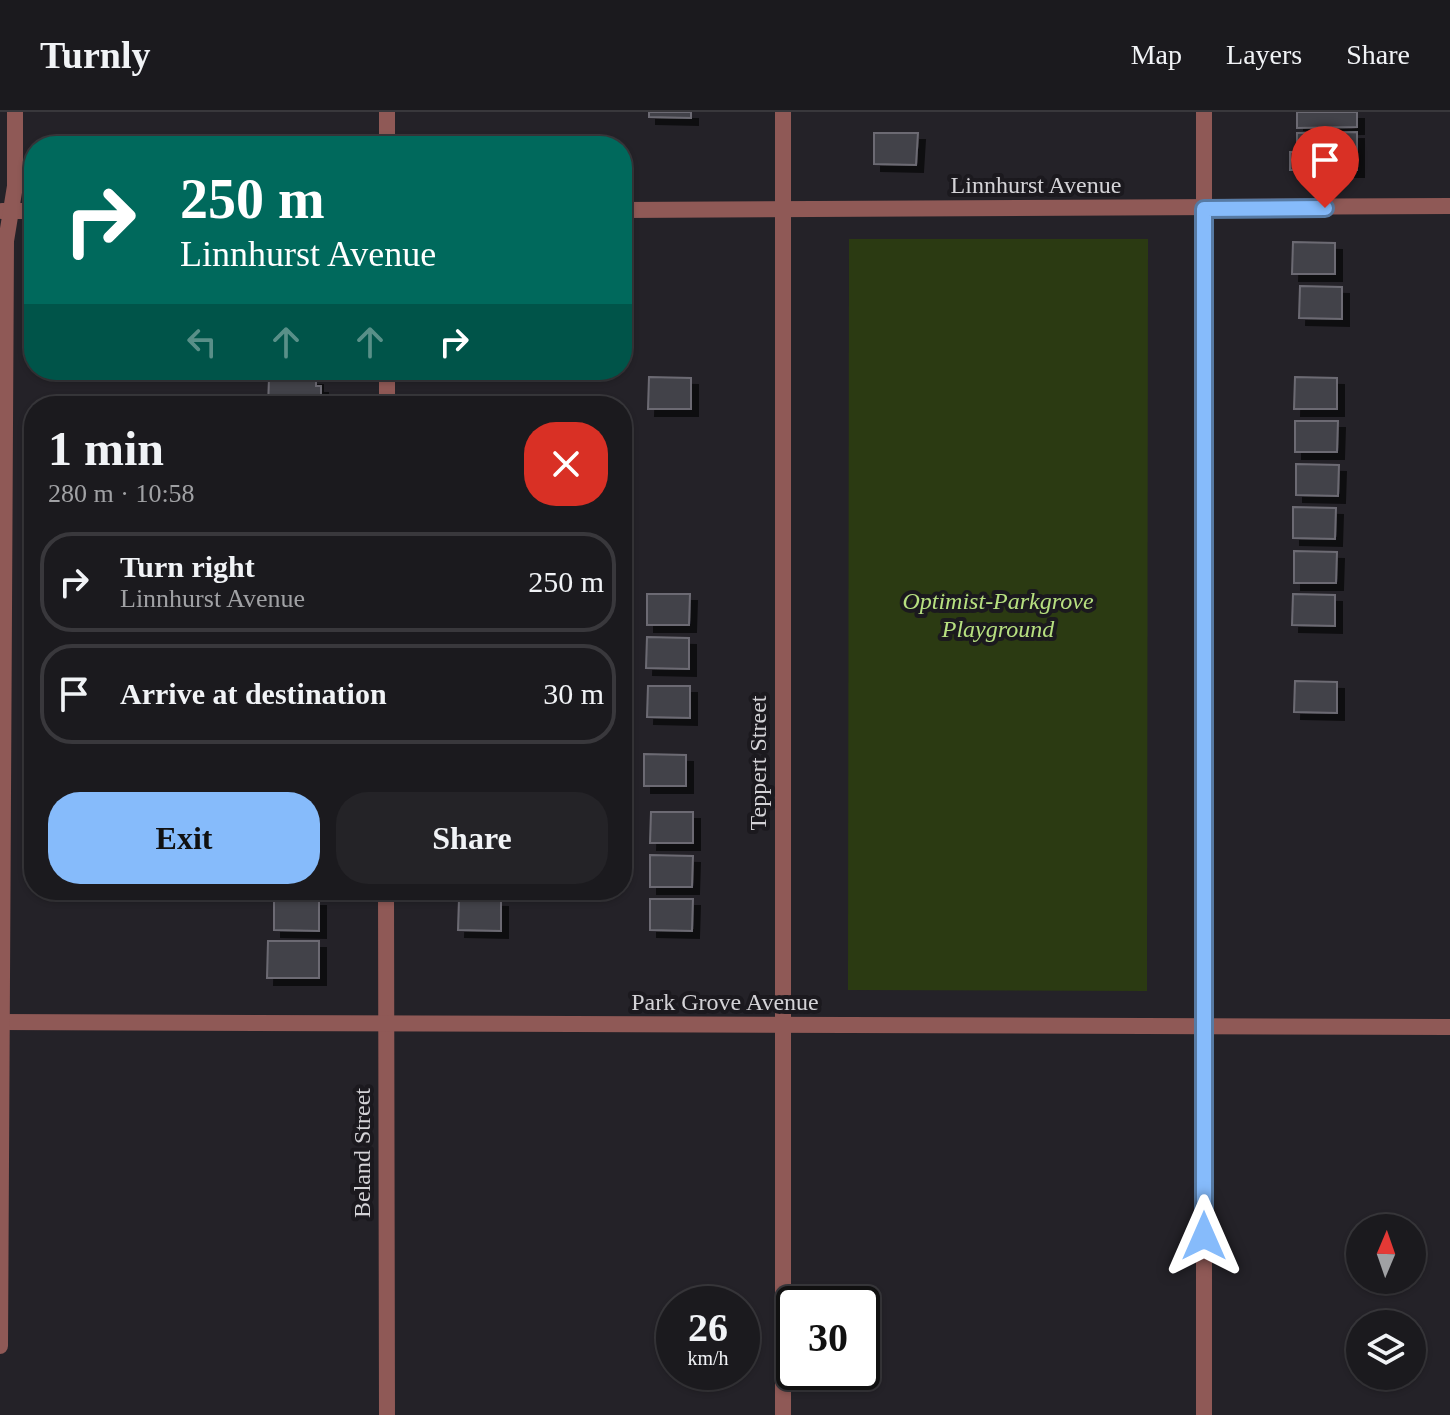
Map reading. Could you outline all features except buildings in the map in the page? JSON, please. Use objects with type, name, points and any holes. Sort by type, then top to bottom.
[{"type":"street","points":[[0,1346],[5,211],[15,186],[15,112]]},
{"type":"street","points":[[387,112],[387,136]]},
{"type":"street","name":"Teppert Street","points":[[783,112],[783,1415]]},
{"type":"street","points":[[1204,112],[1204,1415]]},
{"type":"street","name":"Linnhurst Avenue","points":[[632,210],[1450,206]]},
{"type":"street","name":"Beland Street","points":[[386,900],[387,1415]]},
{"type":"street","name":"Park Grove Avenue","points":[[0,1022],[1450,1027]]},
{"type":"green space","name":"Optimist-Parkgrove Playground","points":[[849,239],[1148,239],[1147,991],[848,990]]},
{"type":"route","points":[[1204,1236],[1204,209],[1325,208]]}]
